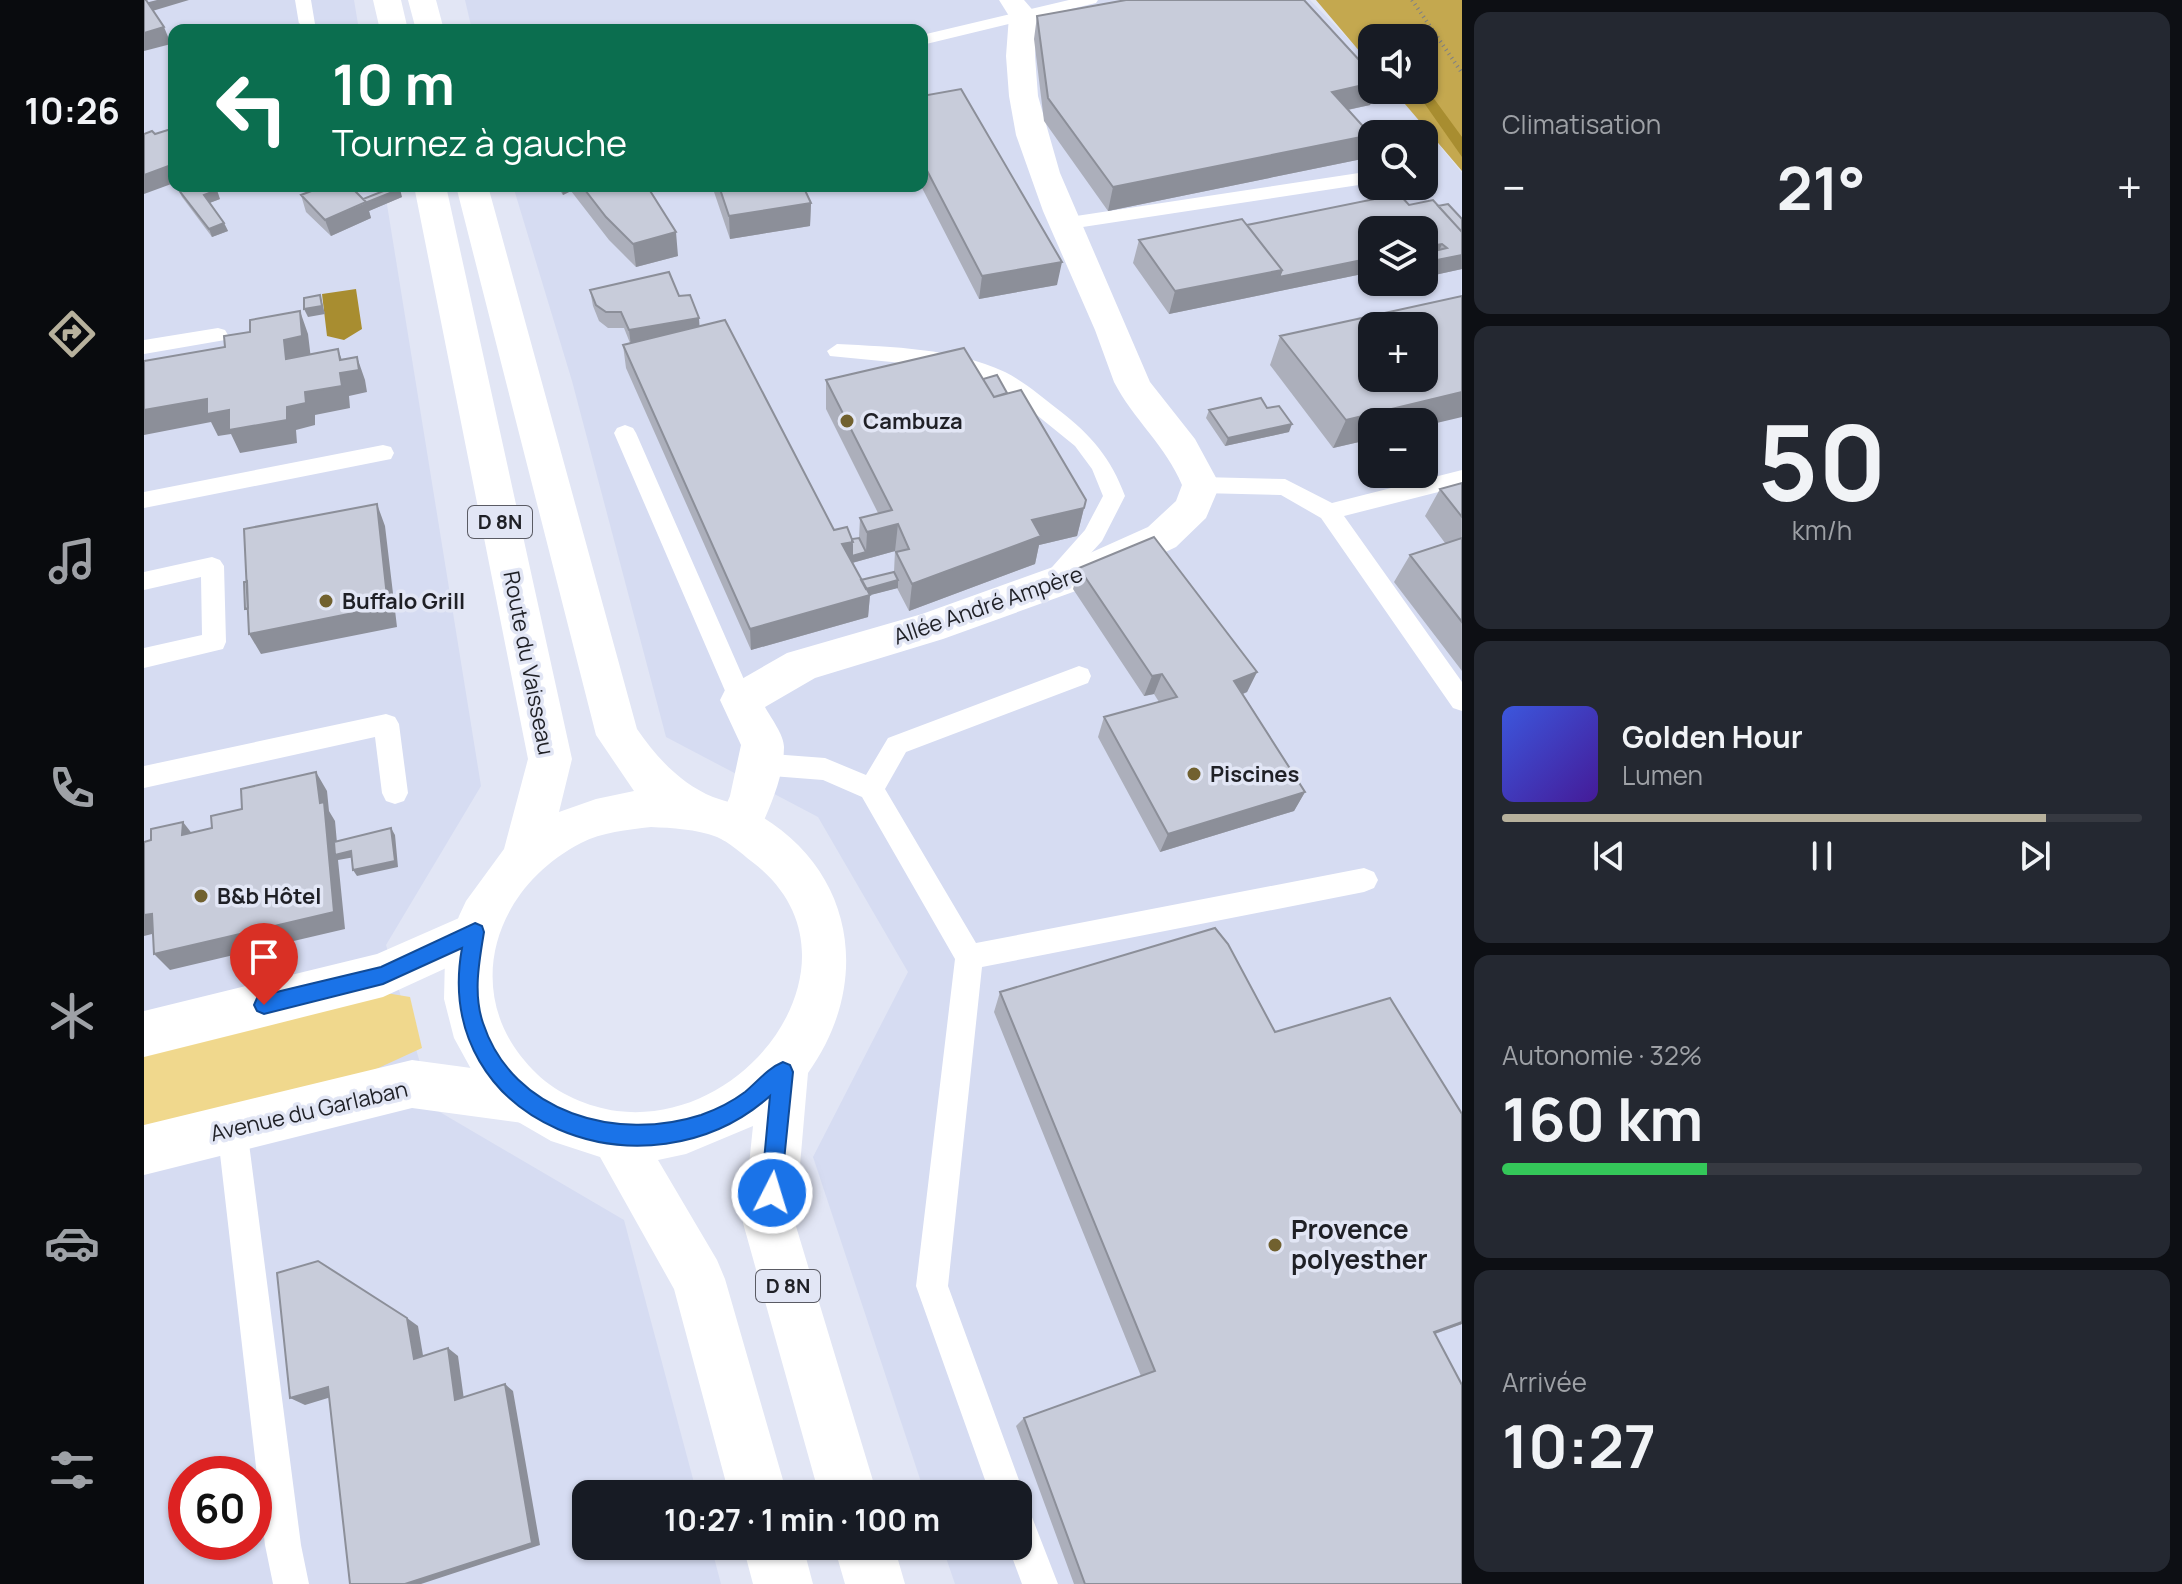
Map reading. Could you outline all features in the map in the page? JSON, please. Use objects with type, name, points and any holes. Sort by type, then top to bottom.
[{"type":"main road","points":[[387,0],[393,24]]},
{"type":"main road","points":[[422,0],[428,24]]},
{"type":"main road","points":[[1014,6],[1023,92],[1035,150],[1063,224],[1109,322],[1135,389],[1189,457],[1201,485]]},
{"type":"main road","name":"Route du Vaisseau","points":[[431,192],[550,759],[525,857]]},
{"type":"main road","name":"D 8n","points":[[474,192],[617,735],[644,775],[718,819]]},
{"type":"main road","name":"Allée André Ampère","points":[[741,700],[802,665],[929,628],[1095,568],[1162,537],[1193,508],[1201,485]]},
{"type":"main road","points":[[718,819],[752,796],[763,745],[741,700]]},
{"type":"main road","points":[[651,808],[718,819],[778,853],[807,889],[823,932],[826,980],[812,1028],[783,1072],[749,1102],[708,1124],[662,1135],[616,1136],[566,1124],[523,1099],[491,1063],[472,1022],[467,977],[475,932],[495,892],[525,857],[563,831],[606,814],[651,808]]},
{"type":"main road","points":[[144,1034],[383,975],[475,932]]},
{"type":"main road","name":"D 8N","points":[[783,1072],[769,1223],[844,1480]]},
{"type":"main road","name":"Avenue du Garlaban","points":[[144,1150],[412,1084],[523,1099]]},
{"type":"main road","points":[[616,1136],[698,1279],[754,1480]]},
{"type":"main road","points":[[777,1560],[783,1584]]},
{"type":"main road","points":[[868,1560],[875,1584]]},
{"type":"lane","points":[[303,0],[307,24]]},
{"type":"lane","points":[[928,38],[1014,6],[1090,0]]},
{"type":"lane","points":[[1063,224],[1358,179]]},
{"type":"lane","points":[[144,347],[218,335]]},
{"type":"lane","points":[[837,351],[926,356],[991,374],[1083,438],[1104,467],[1114,496],[1094,535],[1049,584]]},
{"type":"lane","points":[[625,433],[741,700]]},
{"type":"lane","points":[[144,500],[383,453]]},
{"type":"lane","points":[[1329,512],[1462,478]]},
{"type":"lane","points":[[1201,485],[1285,487],[1329,512],[1462,701]]},
{"type":"lane","points":[[144,581],[212,566],[214,642],[144,658]]},
{"type":"lane","points":[[871,789],[897,745],[1079,676]]},
{"type":"lane","points":[[144,777],[386,724],[395,793]]},
{"type":"lane","points":[[759,764],[825,769],[871,789],[969,957],[932,1286],[1002,1480]]},
{"type":"lane","points":[[969,957],[1364,880]]},
{"type":"lane","points":[[232,1128],[283,1545],[291,1584]]},
{"type":"lane","points":[[1031,1560],[1040,1584]]},
{"type":"path","points":[[1412,0],[1462,73]]},
{"type":"shaded area","points":[[144,0],[354,0],[358,24],[168,24],[168,192],[385,192],[481,786],[386,945],[433,1108],[624,1220],[693,1480],[572,1480],[572,1560],[715,1560],[721,1584],[144,1584]]},
{"type":"shaded area","points":[[465,0],[1310,0],[1358,49],[1358,104],[1405,104],[1419,120],[1358,120],[1358,200],[1438,200],[1438,144],[1462,173],[1462,1584],[955,1584],[947,1560],[1032,1560],[1032,1480],[920,1480],[813,1157],[908,972],[818,817],[666,737],[572,381],[515,192],[928,192],[928,24],[471,24]]},
{"type":"shaded area","points":[[1316,0],[1462,0],[1462,171],[1438,143],[1438,120],[1419,120],[1405,104],[1438,104],[1438,24],[1358,24],[1358,50]]},
{"type":"shaded area","points":[[1425,104],[1438,104],[1462,137],[1462,157],[1438,120]]},
{"type":"shaded area","points":[[356,289],[362,329],[344,340],[327,336],[322,294]]},
{"type":"shaded area","points":[[380,992],[410,997],[422,1048],[361,1076],[144,1136],[144,1049]]},
{"type":"building","points":[[146,0],[164,27],[144,33]]},
{"type":"building","points":[[1126,0],[1304,0],[1358,59],[1358,86],[1332,92],[1358,121],[1358,138],[1113,187],[1048,98],[1037,16]]},
{"type":"building","points":[[961,89],[1062,262],[982,276],[928,172],[928,95]]},
{"type":"building","points":[[168,130],[168,166],[144,175],[144,134],[152,131],[155,134]]},
{"type":"building","points":[[180,192],[212,192],[204,195],[224,223],[209,229]]},
{"type":"building","points":[[309,192],[356,192],[366,202],[325,220],[301,195]]},
{"type":"building","points":[[381,192],[392,192],[365,203],[363,199]]},
{"type":"building","points":[[587,192],[651,192],[676,232],[633,244]]},
{"type":"building","points":[[721,192],[806,192],[811,203],[729,216]]},
{"type":"building","points":[[1370,200],[1404,200],[1409,205],[1433,200],[1462,232],[1462,255],[1438,260],[1438,250],[1447,248],[1438,245],[1438,216],[1358,216],[1358,261],[1279,277],[1282,270],[1247,225]]},
{"type":"building","points":[[1448,204],[1462,219],[1462,232],[1438,206]]},
{"type":"building","points":[[1242,219],[1282,270],[1175,291],[1139,240]]},
{"type":"building","points":[[669,272],[679,296],[690,295],[699,318],[629,330],[621,312],[606,312],[596,305],[590,290]]},
{"type":"building","points":[[320,295],[322,306],[304,309],[304,298]]},
{"type":"building","points":[[1462,296],[1462,392],[1396,408],[1358,408],[1358,417],[1346,420],[1280,336],[1358,319],[1358,392],[1438,392],[1438,312],[1389,312]]},
{"type":"building","points":[[300,311],[302,336],[284,340],[286,359],[338,349],[340,360],[357,357],[359,370],[340,373],[342,386],[305,392],[306,403],[287,407],[287,420],[229,430],[229,410],[207,414],[207,399],[144,410],[144,361],[225,347],[224,336],[250,332],[250,320]]},
{"type":"building","points":[[725,320],[834,530],[847,527],[853,542],[842,544],[870,595],[750,629],[623,345]]},
{"type":"building","points":[[964,348],[994,397],[1021,390],[1086,500],[1084,508],[1032,520],[1041,536],[912,584],[896,552],[909,549],[898,524],[867,532],[860,518],[892,510],[826,380]]},
{"type":"building","points":[[997,375],[1007,393],[994,397],[983,379]]},
{"type":"building","points":[[1261,398],[1267,408],[1279,406],[1292,424],[1228,438],[1209,410]]},
{"type":"building","points":[[1462,483],[1462,517],[1440,489]]},
{"type":"building","name":"Buffalo Grill","points":[[377,504],[388,606],[249,634],[244,529]]},
{"type":"building","points":[[1154,537],[1257,672],[1234,681],[1305,792],[1168,834],[1104,717],[1177,697],[1162,674],[1152,676],[1079,568]]},
{"type":"building","points":[[859,538],[866,552],[852,556],[852,539]]},
{"type":"building","points":[[1462,538],[1462,622],[1410,555]]},
{"type":"building","points":[[894,572],[898,580],[866,589],[861,580]]},
{"type":"building","points":[[247,581],[248,608],[245,609],[244,582]]},
{"type":"building","points":[[316,772],[320,803],[324,802],[334,912],[154,954],[152,914],[144,915],[144,842],[151,840],[151,829],[183,822],[182,835],[212,828],[211,816],[242,809],[241,789]]},
{"type":"building","points":[[391,828],[395,861],[353,870],[351,851],[335,855],[334,842]]},
{"type":"building","name":"Provence polyesther","points":[[1215,928],[1228,944],[1275,1032],[1390,998],[1462,1114],[1462,1322],[1434,1332],[1462,1385],[1462,1584],[1085,1584],[1024,1418],[1155,1371],[1000,992]]},
{"type":"building","points":[[318,1261],[407,1318],[414,1359],[448,1348],[455,1400],[505,1384],[532,1543],[405,1584],[350,1584],[328,1387],[290,1398],[277,1273]]},
{"type":"place","name":"Cambuza","points":[[847,421]]},
{"type":"place","name":"Buffalo Grill","points":[[326,601]]},
{"type":"place","name":"Piscines","points":[[1194,774]]},
{"type":"place","name":"B&b Hôtel","points":[[201,896]]},
{"type":"place","name":"Provence polyesther","points":[[1275,1245]]},
{"type":"route","points":[[264,1005],[383,975],[475,932],[467,977],[472,1022],[491,1063],[523,1099],[566,1124],[616,1136],[662,1135],[708,1124],[749,1102],[783,1072],[772,1193]]}]
